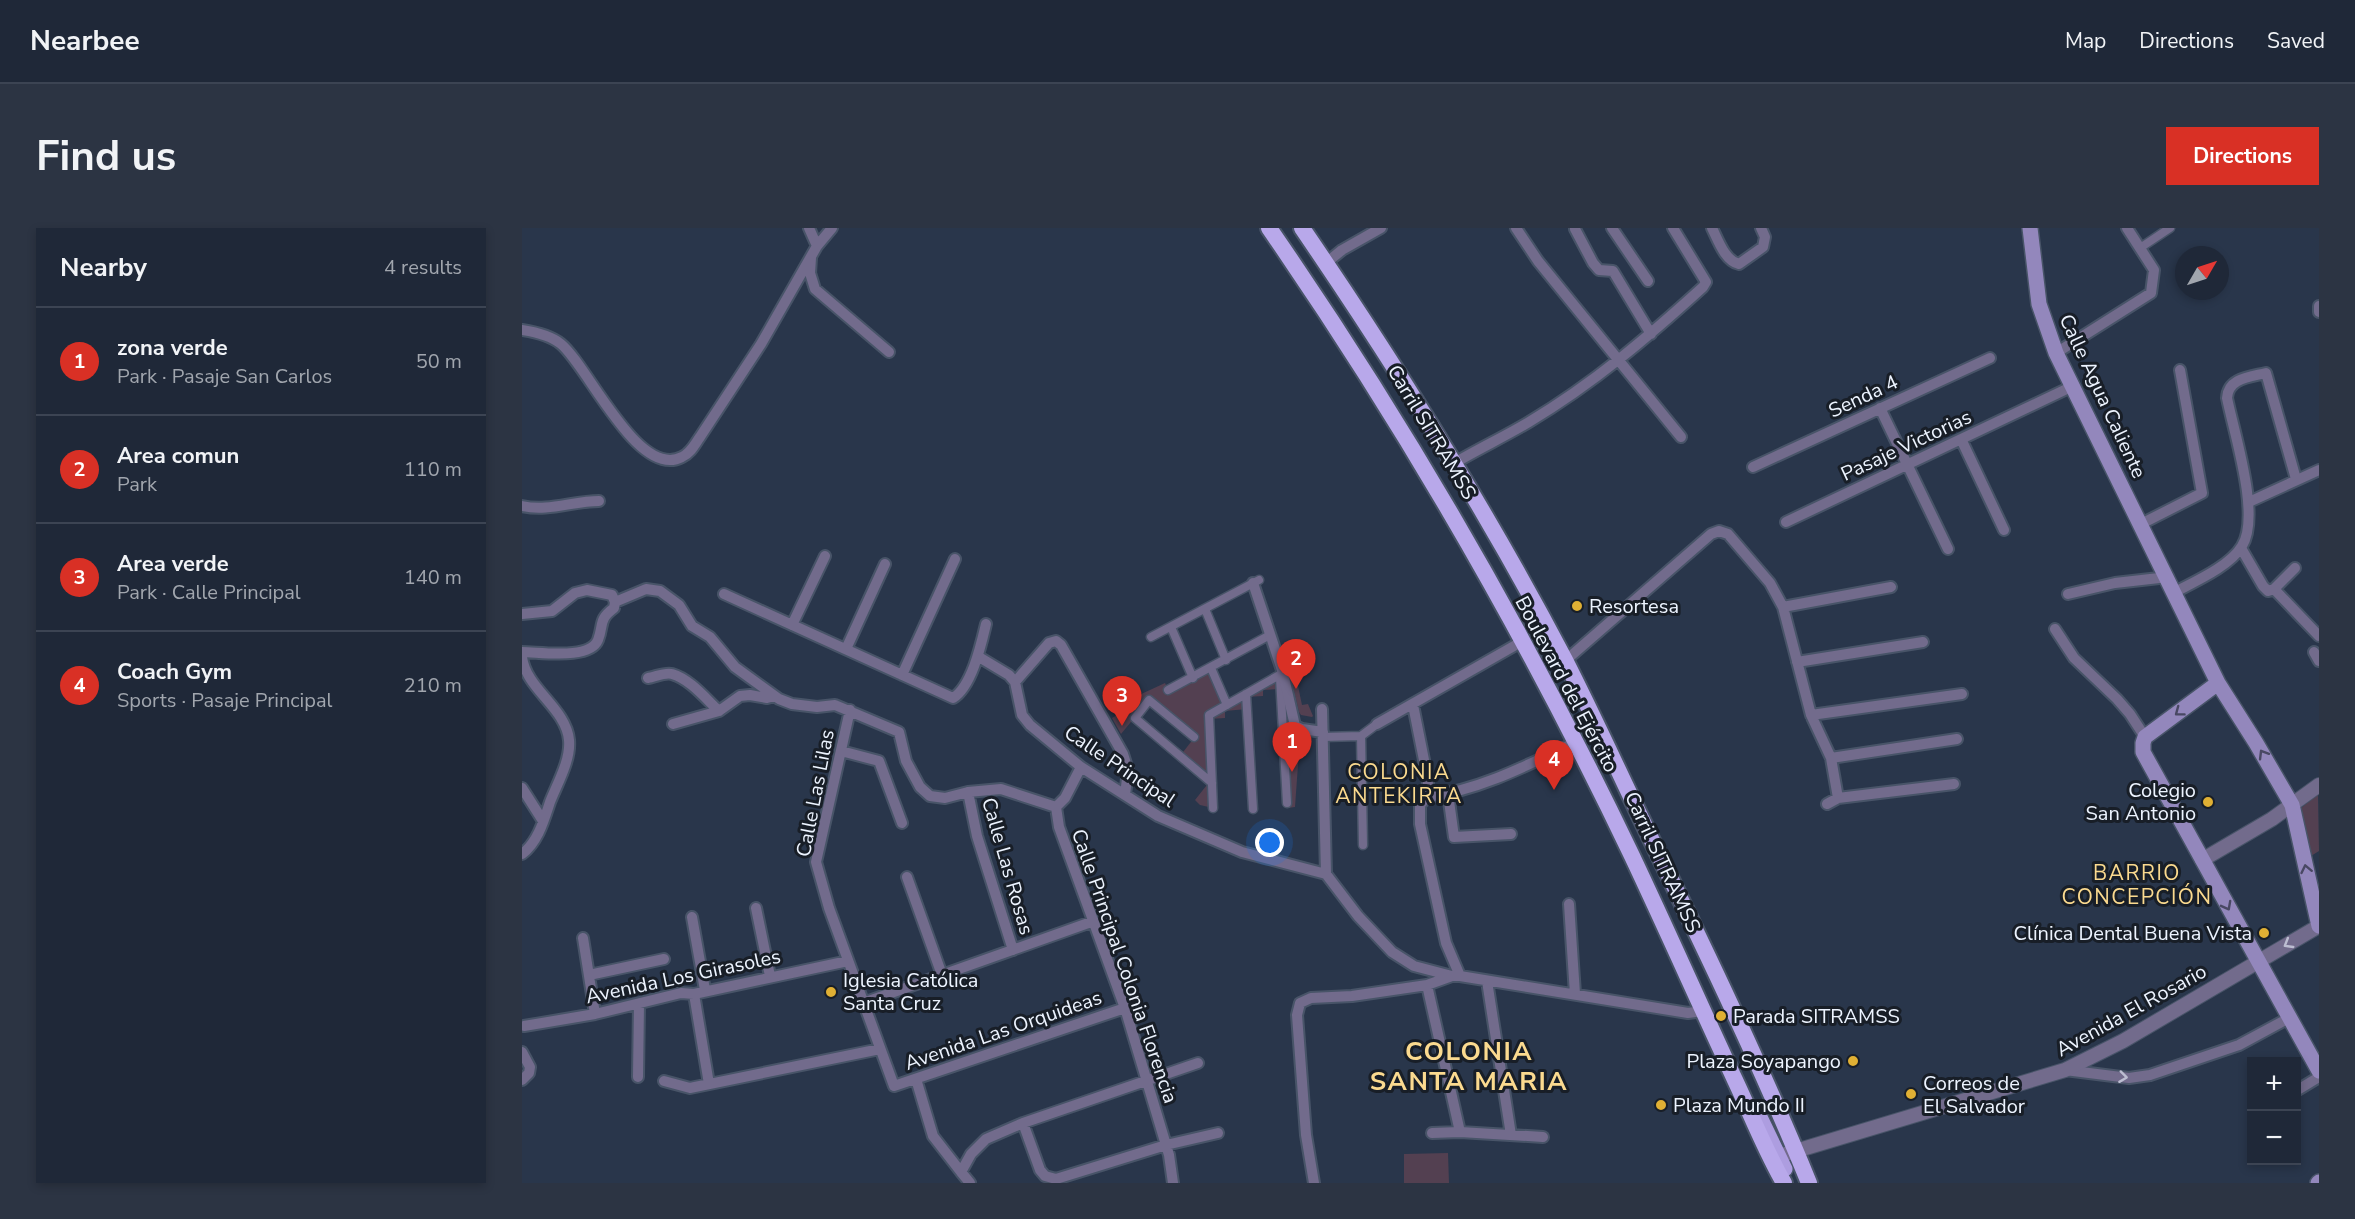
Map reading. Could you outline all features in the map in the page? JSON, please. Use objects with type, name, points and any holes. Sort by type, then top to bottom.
[{"type":"highway","name":"Boulevard del Ejército","points":[[1269,228],[1322,305],[1425,471],[1576,742],[1632,856],[1784,1183]]},
{"type":"highway","name":"Boulevard del Ejército","points":[[1302,228],[1383,348],[1453,464],[1565,660],[1721,981],[1809,1183]]},
{"type":"main road","name":"Carril SITRAMSS","points":[[1277,228],[1325,299],[1410,434],[1506,598],[1620,819],[1790,1183]]},
{"type":"main road","name":"Carril SITRAMSS","points":[[1296,228],[1409,399],[1520,590],[1598,739],[1749,1057],[1782,1118]]},
{"type":"main road","name":"Calle Agua Caliente","points":[[2030,228],[2039,304],[2056,353],[2167,575],[2218,683],[2292,805],[2319,926]]},
{"type":"main road","points":[[2218,683],[2145,737],[2142,743],[2143,752],[2319,1071]]},
{"type":"street","points":[[809,228],[814,251],[810,273],[815,289],[890,352]]},
{"type":"street","points":[[522,330],[545,335],[560,343],[578,361],[623,430],[646,450],[672,460],[682,458],[691,451],[760,344],[814,251],[832,228]]},
{"type":"street","points":[[1326,263],[1342,250],[1381,228]]},
{"type":"street","points":[[1516,228],[1538,261],[1681,437]]},
{"type":"street","points":[[1612,228],[1648,281]]},
{"type":"street","points":[[1453,464],[1529,422],[1619,362],[1705,285],[1673,228]]},
{"type":"street","points":[[1712,228],[1731,261],[1739,264],[1763,248],[1765,237],[1761,228]]},
{"type":"street","points":[[2056,353],[2151,293],[2154,270],[2127,228]]},
{"type":"street","points":[[2140,248],[2170,228]]},
{"type":"street","points":[[1575,229],[1596,268],[1610,270],[1617,277],[1651,334]]},
{"type":"street","points":[[2319,306],[2319,312]]},
{"type":"street","name":"Senda 4","points":[[1753,468],[1990,358]]},
{"type":"street","points":[[2141,524],[2202,493],[2180,370]]},
{"type":"street","points":[[2175,592],[2207,575],[2241,548],[2249,532],[2249,502],[2227,393],[2235,382],[2266,373],[2296,479]]},
{"type":"street","name":"Pasaje Victorias","points":[[1786,522],[2073,386]]},
{"type":"street","points":[[1880,408],[1948,549]]},
{"type":"street","points":[[1961,439],[2004,530]]},
{"type":"street","points":[[2249,502],[2319,470]]},
{"type":"street","points":[[522,506],[550,508],[599,501]]},
{"type":"street","points":[[1565,660],[1690,551],[1712,534],[1719,531],[1728,534],[1770,583],[1783,607],[1811,715],[1831,758],[1838,798]]},
{"type":"street","points":[[2241,548],[2268,591],[2274,589],[2295,568]]},
{"type":"street","points":[[792,625],[825,556]]},
{"type":"street","points":[[902,675],[955,559]]},
{"type":"street","points":[[846,650],[885,564]]},
{"type":"street","points":[[2068,594],[2115,583],[2167,575]]},
{"type":"street","points":[[1151,637],[1256,582],[1296,726],[1323,735],[1361,736],[1377,724],[1521,642]]},
{"type":"street","points":[[1783,607],[1891,587]]},
{"type":"street","points":[[615,602],[646,589],[660,591],[679,605],[692,626],[710,637],[735,667],[774,696],[792,704],[835,705],[899,732],[906,761],[920,787],[930,796],[945,798],[968,792],[1001,789],[1056,807]]},
{"type":"street","points":[[2274,589],[2319,636]]},
{"type":"street","points":[[522,614],[552,611],[575,593],[586,590],[612,596],[615,602],[614,608],[604,615],[600,623],[597,643],[590,650],[574,653],[522,652]]},
{"type":"street","points":[[724,594],[953,698],[961,693],[979,657],[986,624]]},
{"type":"street","points":[[1205,609],[1226,660]]},
{"type":"street","points":[[1171,627],[1194,678]]},
{"type":"street","points":[[2055,629],[2074,658],[2117,699],[2145,737]]},
{"type":"street","points":[[1168,690],[1270,635]]},
{"type":"street","points":[[979,657],[1009,675],[1015,682],[1049,643],[1056,641],[1061,645],[1123,754],[1128,770],[1125,795]]},
{"type":"street","points":[[1797,662],[1923,642]]},
{"type":"street","points":[[522,657],[523,664],[535,687],[552,706],[566,729],[569,741],[567,756],[543,821],[529,848],[522,854]]},
{"type":"street","points":[[1211,668],[1227,705]]},
{"type":"street","points":[[648,678],[670,673],[679,677],[719,711]]},
{"type":"street","points":[[1214,808],[1209,715],[1282,674]]},
{"type":"street","points":[[1282,674],[1287,803]]},
{"type":"street","name":"Calle Principal","points":[[1015,682],[1022,715],[1030,725],[1081,767],[1158,816],[1242,852],[1326,874]]},
{"type":"street","points":[[1246,694],[1252,809]]},
{"type":"street","points":[[1811,715],[1962,694]]},
{"type":"street","points":[[673,724],[719,711],[740,696],[767,698],[774,696]]},
{"type":"street","points":[[1194,737],[1149,700],[1135,718],[1212,783]]},
{"type":"street","points":[[1413,705],[1428,780],[1427,797],[1420,805],[1420,824],[1446,943],[1456,976]]},
{"type":"street","points":[[1322,709],[1326,874],[1358,916],[1392,952],[1414,966],[1456,976],[1688,1014],[1703,1011]]},
{"type":"street","name":"Calle Las Lilas","points":[[850,710],[816,862],[829,908],[894,1086]]},
{"type":"street","points":[[1361,736],[1363,845]]},
{"type":"street","points":[[1831,758],[1957,739]]},
{"type":"street","points":[[1427,797],[1477,786],[1576,742]]},
{"type":"street","points":[[841,751],[879,761],[903,823]]},
{"type":"street","name":"Calle Principal Colonia Florencia","points":[[1081,767],[1065,798],[1056,807],[1059,827],[1125,1008],[1166,1145],[1173,1183]]},
{"type":"street","points":[[1827,804],[1838,798],[1954,784]]},
{"type":"street","points":[[2202,860],[2292,805],[2319,785]]},
{"type":"street","points":[[522,788],[543,821]]},
{"type":"street","name":"Calle Las Rosas","points":[[968,792],[976,836],[1013,950]]},
{"type":"street","points":[[1448,794],[1454,837],[1511,834]]},
{"type":"street","points":[[907,877],[942,975]]},
{"type":"street","points":[[1569,904],[1575,994]]},
{"type":"street","points":[[756,908],[770,976]]},
{"type":"street","points":[[692,917],[705,990]]},
{"type":"street","points":[[864,1003],[1094,921]]},
{"type":"street","name":"Avenida El Rosario","points":[[1779,1156],[2065,1070],[2111,1048],[2319,926]]},
{"type":"street","points":[[583,938],[595,1014]]},
{"type":"street","points":[[589,975],[664,959]]},
{"type":"street","name":"Avenida Los Girasoles","points":[[524,1026],[595,1014],[681,993],[693,994],[848,961]]},
{"type":"street","points":[[1314,1183],[1306,1136],[1297,1015],[1300,1003],[1311,998],[1352,996],[1427,985],[1456,976]]},
{"type":"street","points":[[1487,981],[1511,1135]]},
{"type":"street","points":[[1427,985],[1460,1132]]},
{"type":"street","points":[[693,994],[709,1084]]},
{"type":"street","points":[[638,1077],[639,1004]]},
{"type":"street","name":"Avenida Las Orquideas","points":[[894,1086],[1125,1008]]},
{"type":"street","points":[[2065,1070],[2129,1078],[2150,1075],[2239,1045],[2289,1018]]},
{"type":"street","points":[[664,1082],[690,1088],[880,1049]]},
{"type":"street","points":[[522,1052],[530,1067],[529,1073],[522,1080]]},
{"type":"street","points":[[961,1172],[971,1154],[986,1139],[1023,1123],[1198,1063]]},
{"type":"street","points":[[2301,1088],[2319,1077]]},
{"type":"street","points":[[916,1079],[933,1136],[970,1183]]},
{"type":"street","points":[[1023,1123],[1041,1170],[1045,1176],[1056,1179],[1166,1145],[1218,1133]]},
{"type":"street","points":[[1432,1133],[1460,1132],[1542,1137]]},
{"type":"shaded area","points":[[1211,668],[1227,705],[1280,675],[1281,689],[1263,690],[1263,696],[1246,697],[1247,709],[1225,711],[1225,718],[1209,719],[1213,808],[1200,805],[1195,800],[1210,781],[1180,756],[1194,738],[1149,700],[1121,734],[1112,718],[1133,706],[1137,696],[1165,683],[1168,689]]},
{"type":"shaded area","points":[[1295,672],[1302,705],[1308,704],[1312,717],[1301,715],[1299,712],[1290,674]]},
{"type":"shaded area","points":[[1284,737],[1300,737],[1295,807],[1288,808]]},
{"type":"shaded area","points":[[2318,794],[2319,851],[2311,856],[2301,808]]},
{"type":"shaded area","points":[[1448,1153],[1449,1183],[1404,1183],[1404,1154]]},
{"type":"place","name":"Resortesa","points":[[1577,606]]},
{"type":"place","name":"Area comun","points":[[1296,689]]},
{"type":"place","name":"Area verde","points":[[1122,726]]},
{"type":"place","name":"zona verde","points":[[1292,772]]},
{"type":"place","name":"Coach Gym","points":[[1554,790]]},
{"type":"place","name":"Colegio San Antonio","points":[[2208,802]]},
{"type":"place","name":"Clínica Dental Buena Vista","points":[[2264,933]]},
{"type":"place","name":"Iglesia Católica Santa Cruz","points":[[831,992]]},
{"type":"place","name":"Parada SITRAMSS","points":[[1721,1016]]},
{"type":"place","name":"Plaza Soyapango","points":[[1853,1061]]},
{"type":"place","name":"Correos de El Salvador","points":[[1911,1094]]},
{"type":"place","name":"Plaza Mundo II","points":[[1661,1105]]},
{"type":"district","name":"COLONIA ANTEKIRTA","points":[[1399,784]]},
{"type":"district","name":"BARRIO CONCEPCIÓN","points":[[2137,885]]},
{"type":"district","name":"COLONIA SANTA MARIA","points":[[1469,1066]]}]
